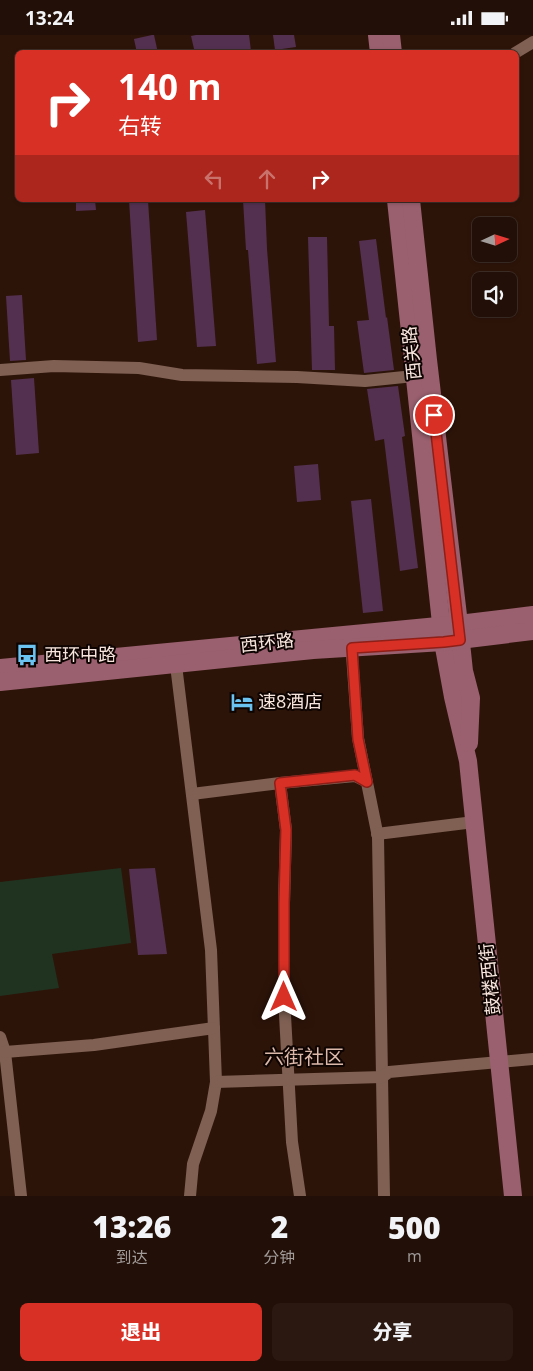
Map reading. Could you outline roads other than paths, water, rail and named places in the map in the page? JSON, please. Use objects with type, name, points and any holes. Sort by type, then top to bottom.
[{"type":"street","points":[[377,35],[379,50]]},
{"type":"street","points":[[391,35],[393,50]]},
{"type":"street","points":[[519,51],[533,42]]},
{"type":"street","name":"西关路","points":[[396,202],[414,376],[451,633]]},
{"type":"street","name":"西关路","points":[[411,202],[429,369],[451,633]]},
{"type":"street","points":[[0,370],[54,366],[139,368],[182,375],[297,377],[365,381],[414,376]]},
{"type":"street","name":"西环路","points":[[451,633],[533,615]]},
{"type":"street","name":"西环路","points":[[0,681],[176,658],[351,641],[451,633],[533,631]]},
{"type":"street","name":"鼓楼西街","points":[[451,633],[471,698],[468,761],[512,1196]]},
{"type":"street","points":[[351,641],[358,739],[377,834],[384,1196]]},
{"type":"street","points":[[176,658],[211,950],[216,1082],[211,1111],[194,1164],[190,1196]]},
{"type":"street","name":"西环路","points":[[0,668],[176,658]]},
{"type":"street","points":[[192,794],[355,775],[367,782]]},
{"type":"street","points":[[280,783],[286,830],[284,997],[288,1080],[292,1142],[300,1196]]},
{"type":"street","points":[[377,834],[474,822]]},
{"type":"street","points":[[5,1052],[94,1045],[214,1028]]},
{"type":"street","points":[[0,1037],[5,1052],[21,1196]]},
{"type":"street","points":[[216,1082],[382,1077],[388,1072],[533,1059]]},
{"type":"place","name":"西环中路","points":[[27,655]]},
{"type":"place","name":"速8酒店","points":[[242,702]]},
{"type":"district","name":"六街社区","points":[[304,1057]]}]
